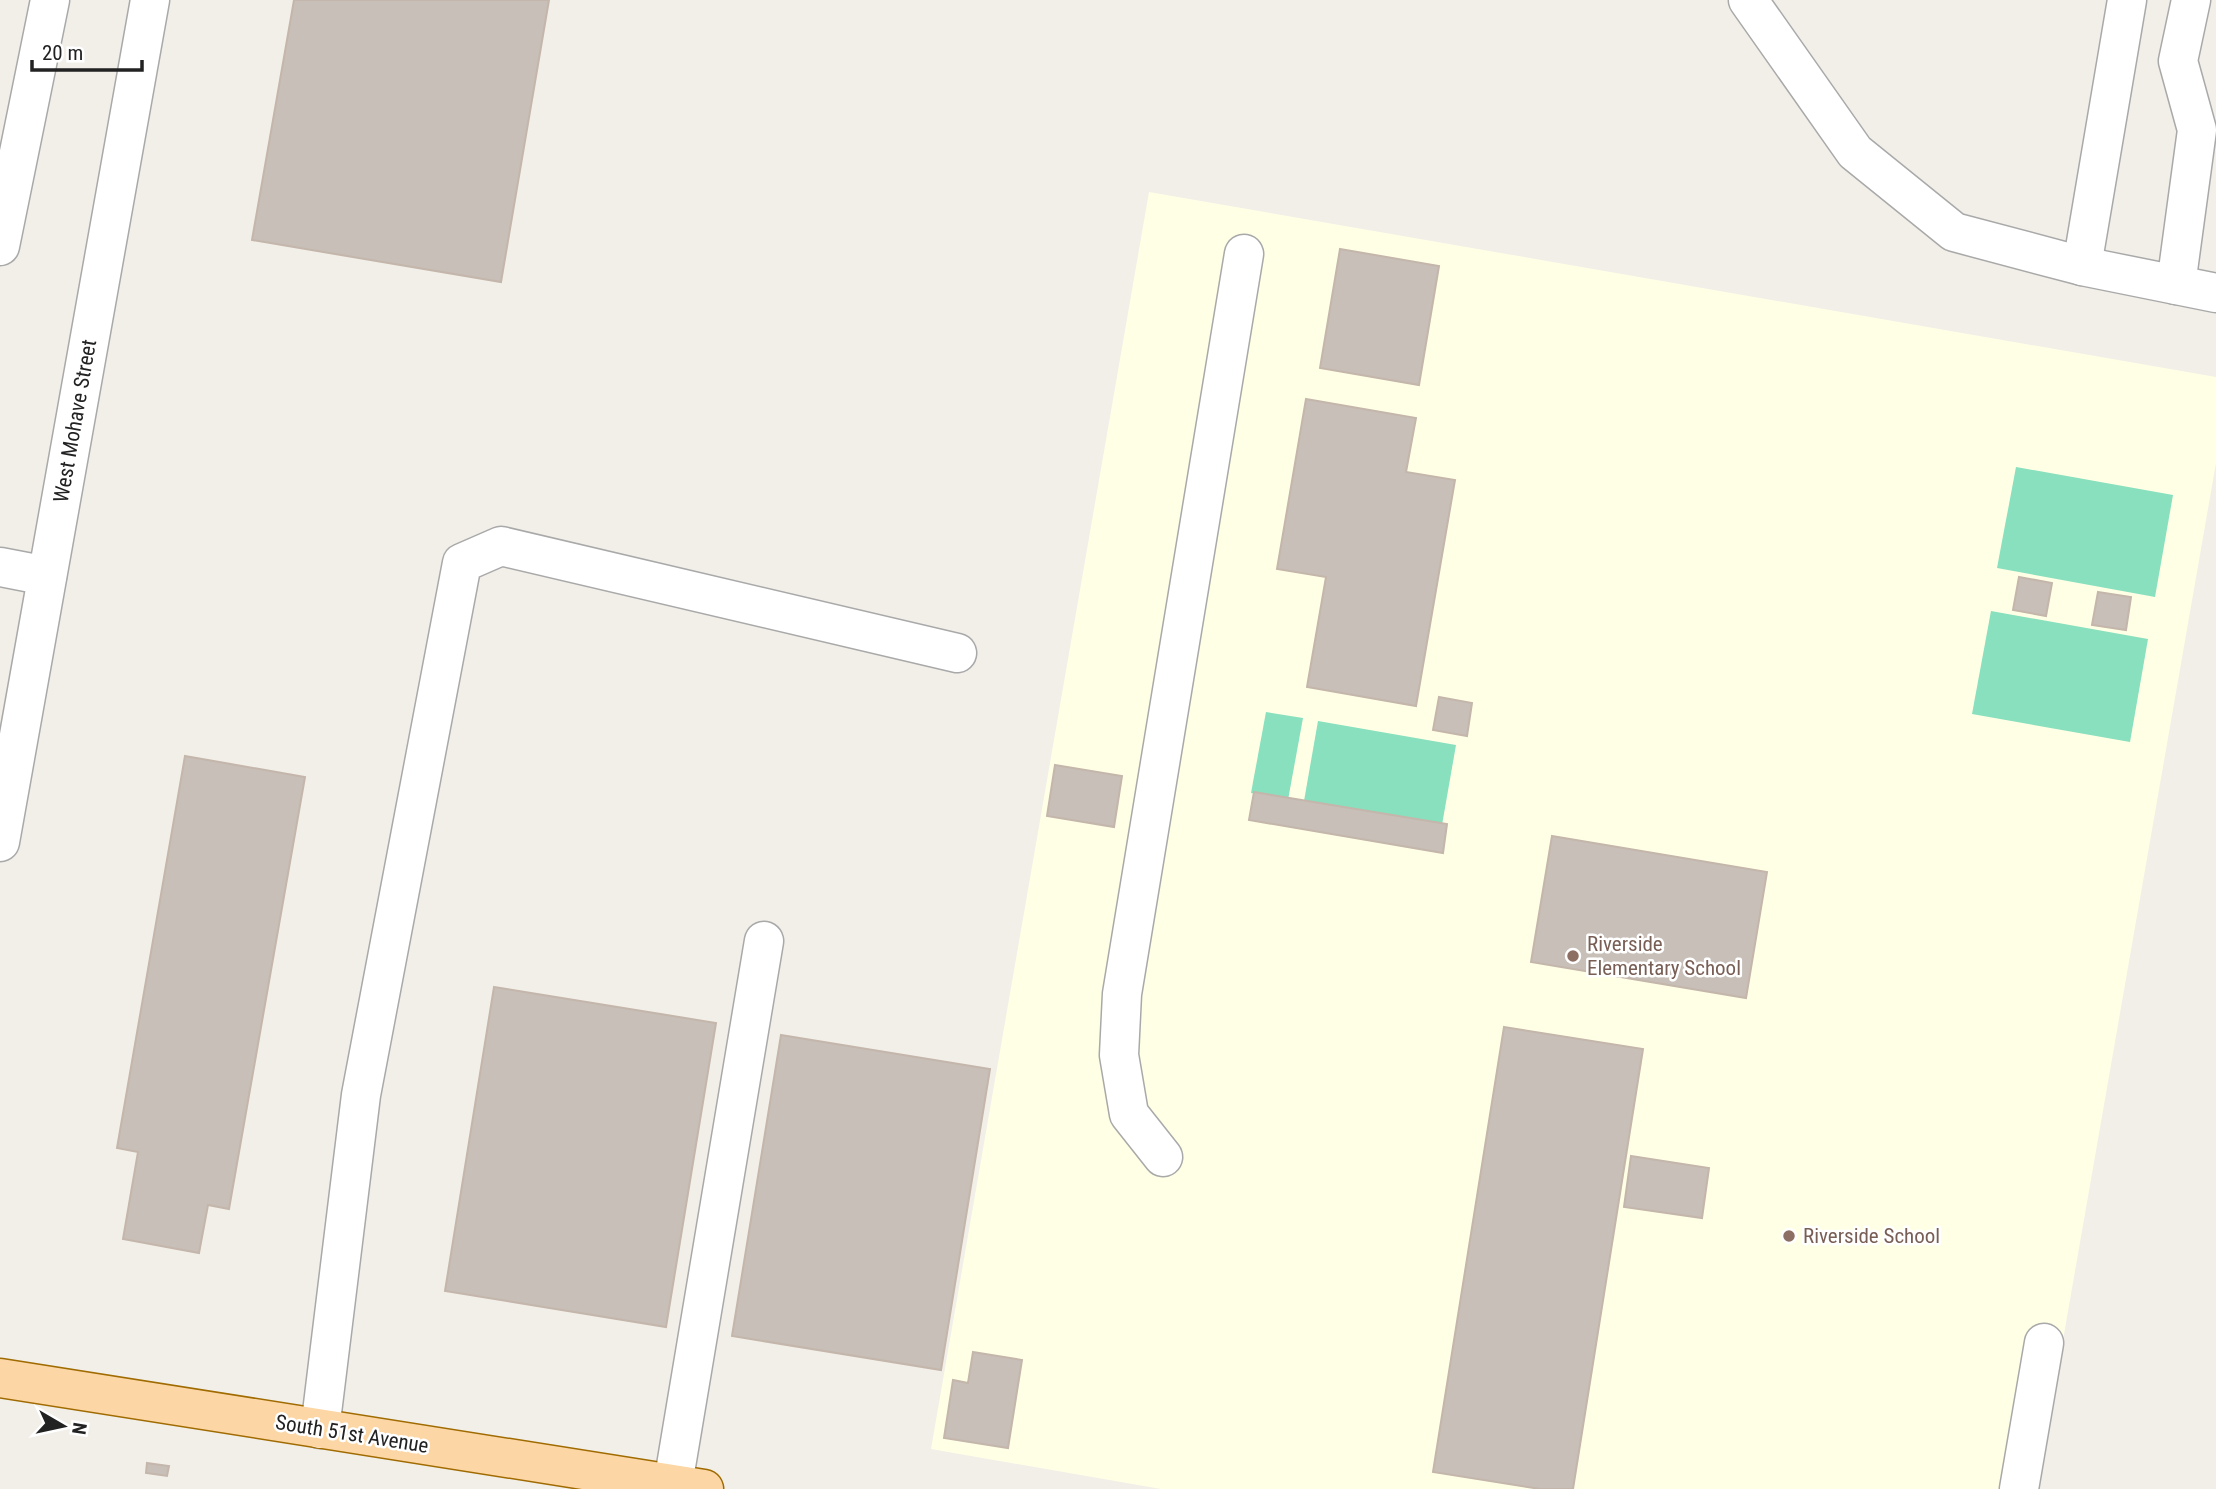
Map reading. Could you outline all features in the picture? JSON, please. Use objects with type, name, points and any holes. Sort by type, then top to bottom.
[{"type":"main road","name":"South 51st Avenue","points":[[0,1378],[689,1486]]},
{"type":"street","points":[[0,246],[50,0]]},
{"type":"street","name":"West Mohave Street","points":[[0,842],[150,0]]},
{"type":"street","points":[[1748,0],[1855,152],[1954,232],[2082,266],[2216,293]]},
{"type":"street","points":[[2082,266],[2127,0]]},
{"type":"street","points":[[2176,285],[2207,115],[2178,61],[2190,0]]},
{"type":"street","points":[[1163,1157],[1129,1114],[1119,1055],[1122,994],[1244,254]]},
{"type":"street","points":[[320,1429],[361,1095],[462,563],[501,546],[957,653]]},
{"type":"street","points":[[0,567],[47,576]]},
{"type":"street","points":[[689,1486],[764,941]]},
{"type":"street","points":[[2019,1489],[2044,1343]]},
{"type":"shaded area","name":"Riverside Elementary School","points":[[1149,192],[2216,377],[2216,463],[2037,1489],[1161,1489],[931,1449]]},
{"type":"green space","points":[[2016,467],[2173,495],[2155,597],[1997,568]]},
{"type":"green space","points":[[1991,611],[2148,639],[2130,742],[1972,714]]},
{"type":"green space","points":[[1266,712],[1303,718],[1288,800],[1251,793]]},
{"type":"green space","points":[[1318,721],[1456,745],[1442,825],[1304,801]]},
{"type":"building","points":[[294,0],[549,0],[501,282],[252,240]]},
{"type":"building","points":[[1340,249],[1439,266],[1419,385],[1320,368]]},
{"type":"building","points":[[1306,399],[1416,418],[1406,472],[1455,480],[1416,706],[1307,687],[1326,577],[1277,569]]},
{"type":"building","points":[[2019,577],[2052,583],[2046,616],[2013,610]]},
{"type":"building","points":[[2098,592],[2131,597],[2126,630],[2092,625]]},
{"type":"building","points":[[1439,697],[1472,703],[1467,736],[1433,730]]},
{"type":"building","points":[[185,756],[305,777],[229,1209],[208,1205],[199,1253],[123,1239],[138,1152],[117,1148]]},
{"type":"building","points":[[1055,765],[1122,776],[1114,827],[1047,816]]},
{"type":"building","points":[[1254,792],[1447,824],[1443,853],[1249,820]]},
{"type":"building","points":[[1552,836],[1767,872],[1746,998],[1531,962]]},
{"type":"building","points":[[494,987],[716,1023],[666,1327],[445,1291]]},
{"type":"building","points":[[1504,1027],[1643,1049],[1573,1489],[1540,1489],[1433,1472]]},
{"type":"building","points":[[781,1035],[990,1069],[941,1370],[732,1336]]},
{"type":"building","points":[[1631,1156],[1709,1168],[1702,1218],[1624,1207]]},
{"type":"building","points":[[973,1352],[1022,1360],[1008,1448],[944,1438],[953,1380],[968,1383]]},
{"type":"building","points":[[147,1463],[169,1466],[167,1476],[146,1473]]},
{"type":"place","name":"Riverside Elementary School","points":[[1573,956]]},
{"type":"place","name":"Riverside School","points":[[1789,1236]]}]
